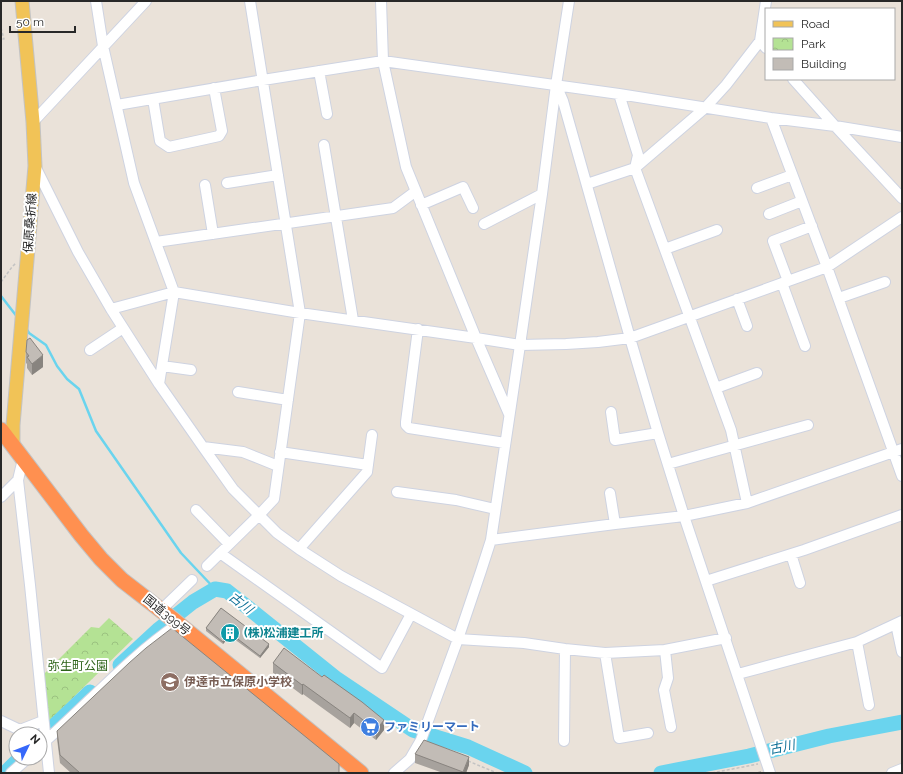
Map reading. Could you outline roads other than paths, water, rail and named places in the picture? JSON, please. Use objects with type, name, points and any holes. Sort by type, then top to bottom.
[{"type":"highway","name":"国道399号","points":[[1,430],[81,535],[101,559],[122,580],[361,773]]},
{"type":"main road","name":"保原桑折線","points":[[13,446],[13,425],[35,166],[33,122],[22,1]]},
{"type":"street","points":[[96,1],[103,46],[134,183],[174,292],[159,384]]},
{"type":"street","points":[[33,122],[146,1]]},
{"type":"street","points":[[207,566],[274,499],[300,313],[250,1]]},
{"type":"street","points":[[381,1],[383,61],[406,167],[476,338],[509,414]]},
{"type":"street","points":[[394,773],[410,759],[421,740],[458,639],[491,540],[569,1]]},
{"type":"street","points":[[587,184],[635,168],[705,108],[763,44],[765,15]]},
{"type":"street","points":[[117,105],[383,61],[619,94],[902,137]]},
{"type":"street","points":[[320,71],[326,114]]},
{"type":"street","points":[[795,80],[835,126],[902,198]]},
{"type":"street","points":[[556,85],[563,101],[630,338],[684,516],[760,739],[770,773]]},
{"type":"street","points":[[153,99],[160,141],[169,147],[219,136],[222,131],[214,88]]},
{"type":"street","points":[[619,94],[638,155],[635,168],[731,430],[747,503]]},
{"type":"street","points":[[770,118],[898,451],[902,476]]},
{"type":"street","points":[[324,145],[353,320]]},
{"type":"street","points":[[35,166],[78,252],[111,309],[159,384],[203,448],[233,490],[277,533],[299,549],[341,576],[458,639],[524,643],[565,650],[605,653],[664,650],[726,638]]},
{"type":"street","points":[[757,188],[792,175]]},
{"type":"street","points":[[227,183],[278,176]]},
{"type":"street","points":[[205,185],[213,234]]},
{"type":"street","points":[[421,205],[463,187],[473,208]]},
{"type":"street","points":[[156,242],[393,208],[416,191]]},
{"type":"street","points":[[484,224],[542,194]]},
{"type":"street","points":[[769,214],[802,201]]},
{"type":"street","points":[[111,309],[174,292],[300,313],[520,345],[598,342],[630,338],[827,267],[902,217]]},
{"type":"street","points":[[805,346],[774,241],[812,226]]},
{"type":"street","points":[[665,249],[717,230]]},
{"type":"street","points":[[839,298],[885,282]]},
{"type":"street","points":[[737,299],[747,326]]},
{"type":"street","points":[[90,350],[123,328]]},
{"type":"street","points":[[418,330],[406,425],[409,428],[505,443]]},
{"type":"street","points":[[162,366],[191,370]]},
{"type":"street","points":[[716,388],[757,373]]},
{"type":"street","points":[[238,392],[288,400]]},
{"type":"street","points":[[612,412],[615,440],[658,432]]},
{"type":"street","points":[[668,464],[808,425]]},
{"type":"street","points":[[299,549],[367,472],[372,435]]},
{"type":"street","points":[[203,448],[244,452],[278,466]]},
{"type":"street","points":[[491,540],[684,516],[747,503],[898,451]]},
{"type":"street","points":[[280,452],[368,466]]},
{"type":"street","points":[[1,721],[20,730],[43,723],[18,480],[23,459]]},
{"type":"street","points":[[1,498],[18,480]]},
{"type":"street","points":[[397,492],[456,500],[495,509]]},
{"type":"street","points":[[610,492],[615,524]]},
{"type":"street","points":[[196,510],[229,544]]},
{"type":"street","points":[[706,581],[791,554],[902,515]]},
{"type":"street","points":[[220,553],[382,668],[411,614]]},
{"type":"street","points":[[791,554],[800,583]]},
{"type":"street","points":[[48,737],[161,636],[192,580]]},
{"type":"street","points":[[738,674],[857,642],[899,622],[902,652]]},
{"type":"street","points":[[857,642],[869,705]]},
{"type":"street","points":[[564,740],[565,650]]},
{"type":"street","points":[[664,650],[668,678],[664,690],[671,727]]},
{"type":"street","points":[[605,653],[619,738],[648,733]]},
{"type":"street","points":[[11,773],[19,766]]},
{"type":"street","points":[[892,773],[902,770]]},
{"type":"waterway","points":[[1,296],[18,318]]},
{"type":"waterway","points":[[26,328],[29,333],[46,345],[57,366],[67,379],[79,389],[96,431],[181,553],[215,589]]},
{"type":"waterway","name":"古川","points":[[120,665],[159,629],[193,602],[215,589],[227,591],[337,679],[413,730],[468,747],[525,773]]},
{"type":"waterway","name":"古川","points":[[48,731],[90,692]]},
{"type":"waterway","name":"古川","points":[[661,773],[749,756],[829,736],[902,722]]},
{"type":"waterway","name":"古川","points":[[5,773],[12,766]]},
{"type":"place","name":"(株)松浦建工所","points":[[230,633]]},
{"type":"place","name":"伊達市立保原小学校","points":[[170,682]]},
{"type":"place","name":"ファミリーマート","points":[[370,727]]},
{"type":"park label","name":"弥生町公園","points":[[78,666]]}]
